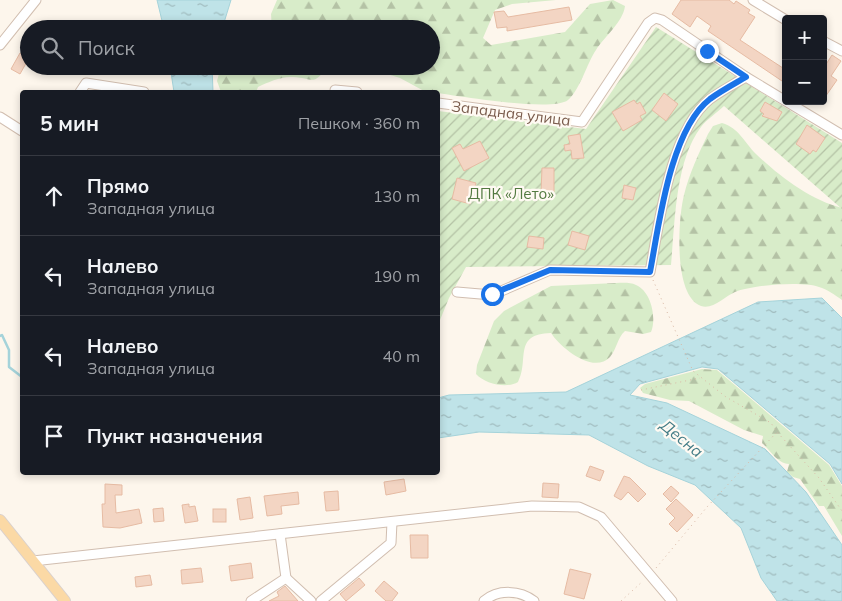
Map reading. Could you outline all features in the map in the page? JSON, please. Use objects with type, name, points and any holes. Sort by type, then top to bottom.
[{"type":"main road","points":[[0,520],[65,601]]},
{"type":"street","points":[[0,45],[36,0]]},
{"type":"street","points":[[753,0],[782,18]]},
{"type":"street","name":"Западная улица","points":[[440,103],[582,122],[648,23],[655,18],[662,20],[746,77]]},
{"type":"street","points":[[827,43],[842,51]]},
{"type":"street","points":[[457,292],[492,294],[550,270],[650,272],[674,159],[694,118],[708,100],[746,77],[842,135]]},
{"type":"street","points":[[81,90],[86,83],[131,90]]},
{"type":"street","points":[[0,117],[20,130]]},
{"type":"street","points":[[33,561],[532,506],[579,507],[601,517],[672,601]]},
{"type":"street","points":[[321,601],[391,543],[392,522]]},
{"type":"street","points":[[280,534],[286,578],[312,601]]},
{"type":"street","points":[[250,601],[286,578]]},
{"type":"street","points":[[484,601],[503,592],[526,595],[534,601]]},
{"type":"path","points":[[650,272],[667,315],[693,371],[726,397],[772,423],[777,432],[790,444],[819,478],[842,511]]},
{"type":"path","points":[[641,390],[701,378]]},
{"type":"path","points":[[621,601],[650,575],[707,507],[777,432]]},
{"type":"green space","points":[[277,0],[556,0],[512,4],[495,10],[483,38],[491,45],[565,32],[590,4],[613,0],[625,6],[621,18],[593,55],[572,96],[568,100],[558,103],[542,105],[499,102],[440,93],[440,90],[422,90],[390,75],[440,75],[440,20],[271,20],[271,14]]},
{"type":"green space","name":"ДПК «Лето»","points":[[656,27],[842,143],[842,209],[724,106],[701,127],[692,141],[686,157],[675,212],[671,265],[466,267],[449,298],[440,320],[440,111],[586,129]]},
{"type":"green space","points":[[219,75],[321,75],[313,80],[284,77],[258,87],[257,90],[220,90],[217,81]]},
{"type":"green space","points":[[722,123],[733,128],[756,154],[785,179],[818,199],[842,208],[842,300],[819,287],[801,284],[765,286],[743,290],[705,307],[692,299],[686,288],[680,255],[679,238],[682,206],[691,171],[708,134],[713,126]]},
{"type":"green space","points":[[634,284],[646,293],[653,313],[653,326],[651,332],[643,334],[625,331],[610,357],[603,362],[586,361],[569,351],[551,333],[539,334],[531,338],[527,343],[518,382],[508,385],[490,383],[476,374],[477,365],[494,321],[504,311],[551,286]]},
{"type":"green space","points":[[702,369],[717,370],[829,465],[842,486],[842,536],[824,506],[819,506],[800,479],[793,477],[787,472],[789,464],[778,459],[762,443],[763,436],[744,430],[689,401],[670,400],[643,393],[640,388],[645,384]]},
{"type":"water","points":[[157,0],[231,0],[225,20],[162,20]]},
{"type":"water","points":[[171,75],[212,75],[213,90],[174,90]]},
{"type":"water","name":"Десна","points":[[822,298],[842,318],[842,484],[830,464],[718,369],[702,367],[640,384],[630,395],[667,403],[765,449],[806,492],[842,545],[842,601],[777,601],[761,578],[741,528],[695,485],[648,466],[589,435],[479,432],[440,438],[440,397],[449,395],[566,392],[758,302]]},
{"type":"building","points":[[681,0],[729,0],[734,4],[736,1],[750,10],[748,13],[755,17],[740,40],[782,67],[782,81],[708,31],[711,26],[697,16],[690,27],[672,14]]},
{"type":"building","points":[[569,7],[572,20],[507,31],[507,27],[497,28],[494,12],[504,11],[508,17]]},
{"type":"building","points":[[20,53],[20,74],[11,69]]},
{"type":"building","points":[[832,55],[841,61],[831,76],[837,80],[827,94],[827,63]]},
{"type":"building","points":[[664,93],[678,104],[666,121],[652,110]]},
{"type":"building","points":[[634,100],[637,104],[640,102],[646,113],[640,116],[642,120],[623,131],[612,112]]},
{"type":"building","points":[[765,102],[782,112],[777,121],[762,116],[764,114],[760,111]]},
{"type":"building","points":[[807,125],[825,138],[816,152],[813,150],[810,154],[796,144]]},
{"type":"building","points":[[580,134],[584,158],[572,159],[571,150],[565,151],[564,145],[570,144],[568,136]]},
{"type":"building","points":[[480,141],[489,158],[464,171],[452,148],[460,144],[463,149]]},
{"type":"building","points":[[542,168],[554,168],[554,192],[541,192]]},
{"type":"building","points":[[457,178],[476,183],[470,204],[452,199]]},
{"type":"building","points":[[624,185],[636,188],[633,200],[622,198]]},
{"type":"building","points":[[572,231],[589,236],[585,250],[568,245]]},
{"type":"building","points":[[529,236],[544,238],[543,249],[527,247]]},
{"type":"building","points":[[590,466],[604,471],[600,481],[586,476]]},
{"type":"building","points":[[624,476],[630,478],[646,494],[638,502],[628,492],[621,500],[614,496]]},
{"type":"building","points":[[404,479],[406,491],[386,495],[384,482]]},
{"type":"building","points":[[543,483],[559,484],[558,498],[542,497]]},
{"type":"building","points":[[105,484],[122,485],[122,495],[115,495],[116,513],[139,509],[142,523],[120,528],[103,527],[102,504],[105,504]]},
{"type":"building","points":[[671,486],[679,493],[671,502],[663,494]]},
{"type":"building","points":[[338,491],[339,510],[326,511],[324,492]]},
{"type":"building","points":[[298,492],[299,504],[281,506],[282,514],[267,516],[264,496]]},
{"type":"building","points":[[250,497],[253,518],[240,520],[237,499]]},
{"type":"building","points":[[676,499],[693,515],[677,532],[669,524],[675,518],[666,509]]},
{"type":"building","points":[[189,504],[189,507],[195,506],[198,521],[185,523],[182,505]]},
{"type":"building","points":[[163,508],[164,521],[154,522],[153,509]]},
{"type":"building","points":[[213,509],[226,509],[226,522],[213,522]]},
{"type":"building","points":[[410,535],[428,535],[428,558],[411,558]]},
{"type":"building","points":[[251,563],[253,578],[231,581],[229,566]]},
{"type":"building","points":[[201,568],[203,582],[182,584],[181,570]]},
{"type":"building","points":[[570,569],[591,574],[584,599],[564,594]]},
{"type":"building","points":[[150,575],[152,585],[136,587],[135,577]]},
{"type":"building","points":[[359,578],[365,585],[346,601],[340,594]]},
{"type":"building","points":[[384,581],[398,593],[392,601],[386,601],[375,591]]},
{"type":"building","points":[[285,586],[298,601],[269,601],[279,596],[277,592]]},
{"type":"waterway","points":[[0,336],[2,335],[9,350],[9,367],[20,375]]},
{"type":"route","points":[[492,294],[550,270],[650,272],[664,198],[674,159],[694,118],[708,100],[746,77],[707,51]]}]
